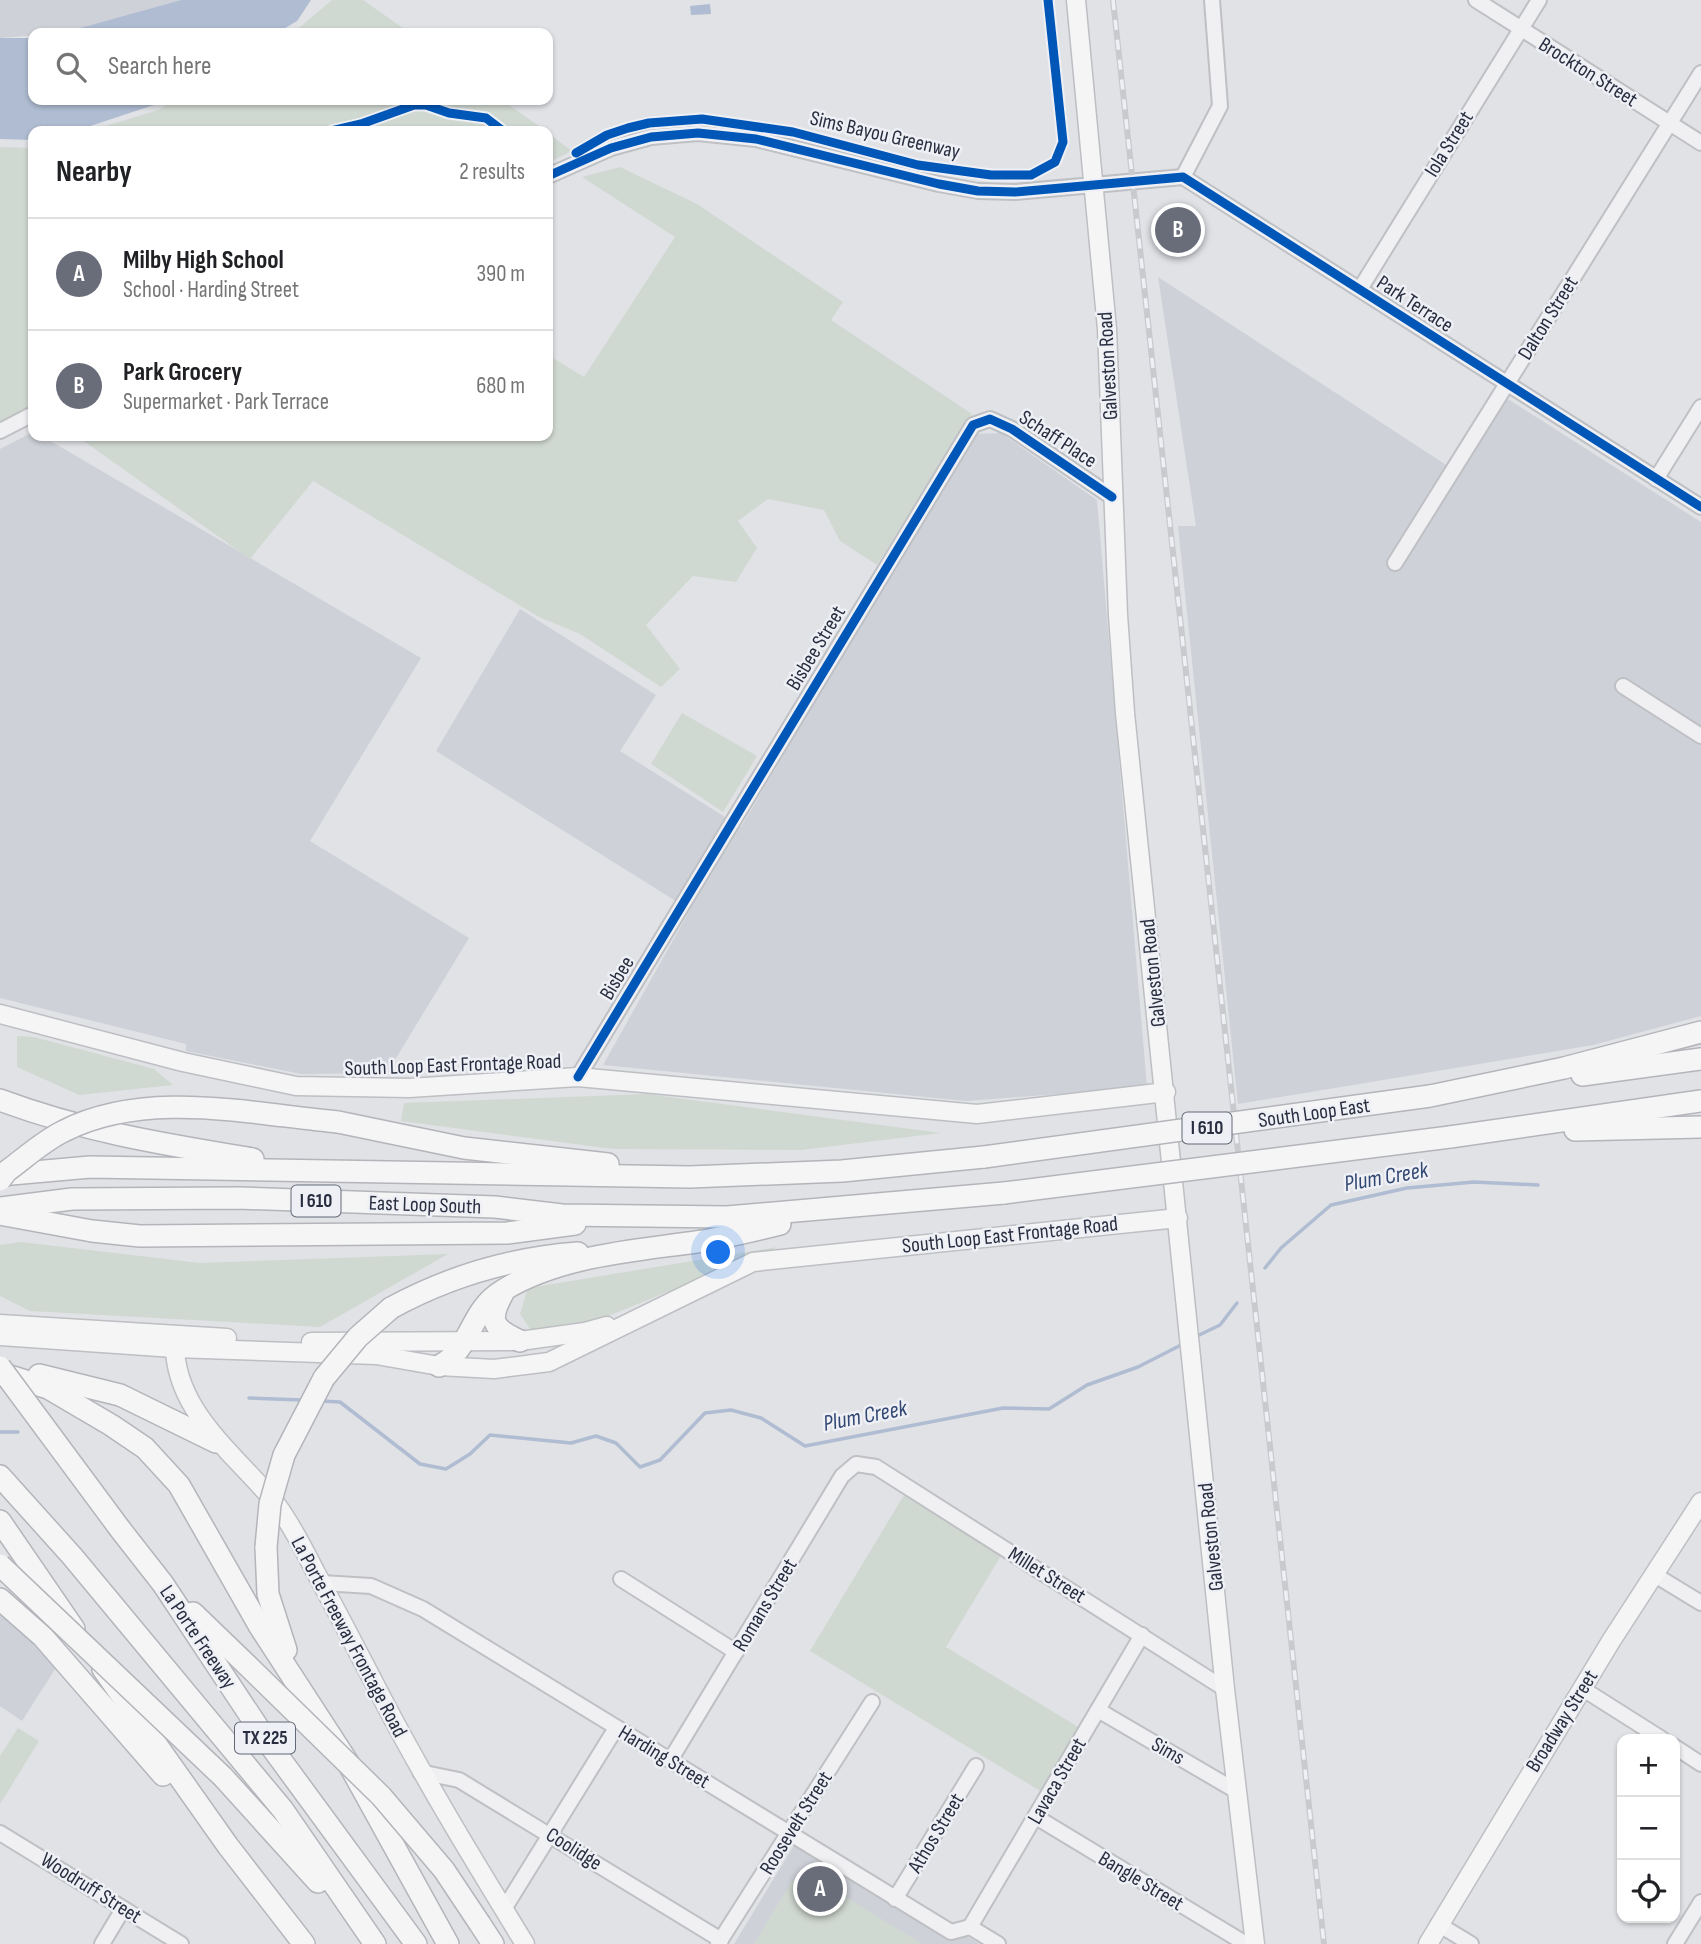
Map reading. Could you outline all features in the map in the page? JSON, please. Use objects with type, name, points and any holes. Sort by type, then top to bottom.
[{"type":"highway","points":[[1564,1073],[1701,1032]]},
{"type":"highway","name":"South Loop East","points":[[842,1171],[984,1157],[1430,1096],[1564,1073],[1701,1059]]},
{"type":"highway","points":[[0,1086],[59,1122]]},
{"type":"highway","points":[[0,1100],[59,1122],[120,1137],[328,1171]]},
{"type":"highway","points":[[1571,1124],[1701,1101]]},
{"type":"highway","points":[[0,1177],[62,1131],[99,1118],[147,1108],[184,1108],[338,1122],[464,1148],[543,1155],[690,1177]]},
{"type":"highway","points":[[1571,1124],[1701,1127]]},
{"type":"highway","name":"South Loop East","points":[[850,1209],[1004,1193],[1571,1124]]},
{"type":"highway","name":"East Loop South","points":[[0,1177],[90,1167],[690,1177],[842,1171]]},
{"type":"highway","name":"East Loop South","points":[[0,1208],[72,1199],[238,1198],[495,1208],[562,1215],[632,1217],[727,1217],[850,1209]]},
{"type":"highway","points":[[308,1700],[281,1639],[268,1594],[266,1547],[270,1504],[284,1455],[304,1412],[324,1378],[358,1337],[391,1308],[427,1288],[488,1266],[552,1255],[698,1241],[850,1209]]},
{"type":"highway","points":[[0,1214],[92,1231],[140,1236],[507,1233],[632,1217]]},
{"type":"highway","points":[[439,1366],[452,1360],[465,1341],[479,1311],[505,1290],[531,1275],[628,1249]]},
{"type":"highway","points":[[505,1290],[492,1317],[503,1333],[520,1341]]},
{"type":"highway","points":[[0,1369],[120,1395],[216,1442]]},
{"type":"highway","points":[[0,1369],[48,1388],[145,1448],[179,1485],[260,1627],[347,1761],[448,1944]]},
{"type":"highway","name":"La Porte Freeway","points":[[0,1369],[163,1584],[267,1741],[416,1944]]},
{"type":"highway","name":"La Porte Freeway","points":[[0,1476],[72,1556],[282,1810],[375,1944]]},
{"type":"highway","points":[[0,1521],[228,1846],[304,1944]]},
{"type":"highway","points":[[0,1565],[223,1777],[320,1883],[352,1912]]},
{"type":"highway","points":[[163,1584],[381,1796],[444,1870],[493,1944]]},
{"type":"highway","points":[[0,1599],[43,1637],[228,1846]]},
{"type":"main road","name":"Galveston Road","points":[[1076,0],[1107,329],[1112,496],[1125,713],[1255,1944]]},
{"type":"main road","name":"South Loop East Frontage Road","points":[[0,1014],[183,1062],[296,1086],[409,1087],[578,1077],[977,1114],[1166,1093]]},
{"type":"main road","name":"South Loop East Frontage Road","points":[[0,1324],[239,1350],[376,1355],[439,1366],[494,1369],[549,1362],[753,1262],[1178,1218]]},
{"type":"main road","name":"South Loop East Frontage Road","points":[[0,1336],[174,1342],[520,1341],[585,1332],[643,1314]]},
{"type":"main road","name":"La Porte Freeway Frontage Road","points":[[174,1342],[187,1395],[216,1442],[276,1504],[322,1583],[421,1772],[526,1944]]},
{"type":"main road","points":[[187,1395],[185,1373],[191,1362],[201,1356],[239,1350]]},
{"type":"main road","name":"Broadway Street","points":[[1428,1944],[1583,1689],[1701,1502]]},
{"type":"street","points":[[553,174],[620,145],[672,134],[698,133],[755,139],[978,191],[1015,192],[1183,177],[1220,106],[1212,0]]},
{"type":"street","name":"Brockton Street","points":[[1476,0],[1701,143]]},
{"type":"street","name":"Iola Street","points":[[1360,289],[1539,0]]},
{"type":"street","name":"Dalton Street","points":[[1395,563],[1701,73]]},
{"type":"street","name":"Park Terrace","points":[[1183,177],[1701,508]]},
{"type":"street","points":[[1656,479],[1701,407]]},
{"type":"street","points":[[0,431],[28,417]]},
{"type":"street","name":"Schaff Place","points":[[981,420],[990,419],[1012,429],[1112,496]]},
{"type":"street","name":"Bisbee Street","points":[[686,898],[964,435],[981,420]]},
{"type":"street","points":[[1623,686],[1701,736]]},
{"type":"street","name":"Bisbee","points":[[578,1077],[686,898]]},
{"type":"street","name":"Romans Street","points":[[671,1759],[842,1476],[856,1464],[866,1465]]},
{"type":"street","name":"Millet Street","points":[[866,1465],[876,1467],[1226,1689]]},
{"type":"street","points":[[1655,1575],[1701,1603]]},
{"type":"street","points":[[621,1579],[736,1652]]},
{"type":"street","name":"Harding Street","points":[[322,1583],[371,1586],[423,1609],[951,1932],[970,1927],[998,1944]]},
{"type":"street","name":"Lavaca Street","points":[[970,1927],[1142,1635]]},
{"type":"street","points":[[1583,1689],[1654,1734]]},
{"type":"street","name":"Roosevelt Street","points":[[720,1942],[872,1702]]},
{"type":"street","name":"Sims","points":[[1098,1710],[1238,1792]]},
{"type":"street","points":[[504,1909],[616,1728]]},
{"type":"street","points":[[1680,1750],[1701,1764]]},
{"type":"street","name":"Athos Street","points":[[895,1899],[976,1766]]},
{"type":"street","name":"Coolidge","points":[[421,1772],[459,1780],[552,1835],[720,1942]]},
{"type":"street","name":"Bangle Street","points":[[1036,1817],[1246,1944]]},
{"type":"street","name":"Woodruff Street","points":[[0,1833],[181,1944]]},
{"type":"street","points":[[1675,1944],[1696,1922],[1701,1902]]},
{"type":"street","points":[[102,1944],[123,1909]]},
{"type":"street","points":[[1438,1924],[1471,1944]]},
{"type":"shaded area","points":[[0,0],[181,0],[80,28],[28,28],[28,36],[0,38]]},
{"type":"shaded area","points":[[332,0],[363,0],[403,28],[299,28]]},
{"type":"shaded area","points":[[166,105],[509,105],[539,126],[105,126]]},
{"type":"shaded area","points":[[553,137],[572,151],[553,160]]},
{"type":"shaded area","points":[[0,147],[28,148],[28,411],[0,425]]},
{"type":"shaded area","points":[[620,167],[697,204],[843,302],[831,320],[972,414],[877,565],[840,541],[824,510],[768,499],[738,521],[757,548],[736,582],[693,576],[646,625],[680,669],[661,687],[580,634],[539,617],[313,481],[250,559],[84,441],[553,441],[553,358],[584,377],[675,237],[582,177]]},
{"type":"shaded area","points":[[1158,277],[1457,472],[1508,399],[1701,522],[1701,1016],[1593,1045],[1238,1104],[1178,526],[1196,526]]},
{"type":"shaded area","points":[[1001,433],[1097,500],[1147,1087],[966,1101],[603,1065],[690,910],[436,751],[520,609],[656,695],[620,751],[741,827],[974,434]]},
{"type":"shaded area","points":[[28,435],[28,441],[51,441],[421,658],[310,841],[469,938],[387,1073],[301,1074],[186,1051],[186,1044],[0,998],[0,449]]},
{"type":"shaded area","points":[[682,713],[757,756],[723,812],[651,764]]},
{"type":"shaded area","points":[[17,1036],[34,1037],[154,1069],[173,1085],[79,1095],[17,1067]]},
{"type":"shaded area","points":[[647,1094],[941,1133],[801,1150],[613,1149],[401,1121],[404,1103]]},
{"type":"shaded area","points":[[21,1242],[200,1263],[448,1254],[320,1327],[30,1311],[0,1296],[0,1245]]},
{"type":"shaded area","points":[[778,1247],[586,1325],[532,1332],[520,1314],[528,1288]]},
{"type":"shaded area","points":[[904,1495],[1002,1554],[946,1647],[1080,1728],[1042,1792],[810,1651]]},
{"type":"shaded area","points":[[0,1607],[57,1666],[22,1721],[0,1706]]},
{"type":"shaded area","points":[[18,1728],[39,1741],[0,1804],[0,1756]]},
{"type":"shaded area","points":[[796,1842],[950,1937],[968,1937],[980,1944],[734,1944]]},
{"type":"shaded area","points":[[812,1876],[922,1944],[754,1944],[792,1881]]},
{"type":"water","points":[[181,0],[311,0],[297,21],[285,28],[80,28]]},
{"type":"water","points":[[710,4],[711,14],[691,15],[690,6]]},
{"type":"water","points":[[0,38],[28,38],[28,105],[154,105],[90,126],[28,126],[28,140],[0,139]]},
{"type":"waterway","name":"Plum Creek","points":[[1265,1268],[1281,1248],[1331,1205],[1407,1188],[1474,1182],[1538,1185]]},
{"type":"waterway","name":"Plum Creek","points":[[1193,1338],[1220,1325],[1237,1303]]},
{"type":"waterway","name":"Plum Creek","points":[[321,1401],[340,1402],[420,1464],[446,1469],[470,1454],[490,1435],[571,1443],[596,1436],[616,1443],[640,1467],[660,1460],[705,1413],[731,1410],[761,1418],[805,1446],[1003,1408],[1049,1409],[1087,1385],[1138,1367],[1183,1344]]},
{"type":"waterway","name":"Plum Creek","points":[[249,1398],[302,1400]]},
{"type":"waterway","name":"Plum Creek","points":[[0,1432],[18,1432]]},
{"type":"railway","points":[[1113,0],[1324,1944]]},
{"type":"cycle path","name":"Sims Bayou Greenway","points":[[576,153],[607,135],[628,128],[649,123],[702,119],[793,132],[918,165],[991,175],[1031,175],[1055,162],[1063,142],[1048,0]]},
{"type":"cycle path","points":[[352,126],[414,105]]},
{"type":"cycle path","points":[[414,105],[426,105]]},
{"type":"cycle path","points":[[426,105],[449,113],[486,118],[496,126]]},
{"type":"cycle path","points":[[553,174],[611,148],[651,137],[698,133],[756,139],[978,191],[1015,192],[1183,177],[1701,507]]},
{"type":"cycle path","points":[[578,1077],[973,425],[990,419],[1012,429],[1112,497]]},
{"type":"place","name":"Park Grocery","points":[[1178,230]]},
{"type":"place","name":"Milby High School","points":[[820,1889]]}]
